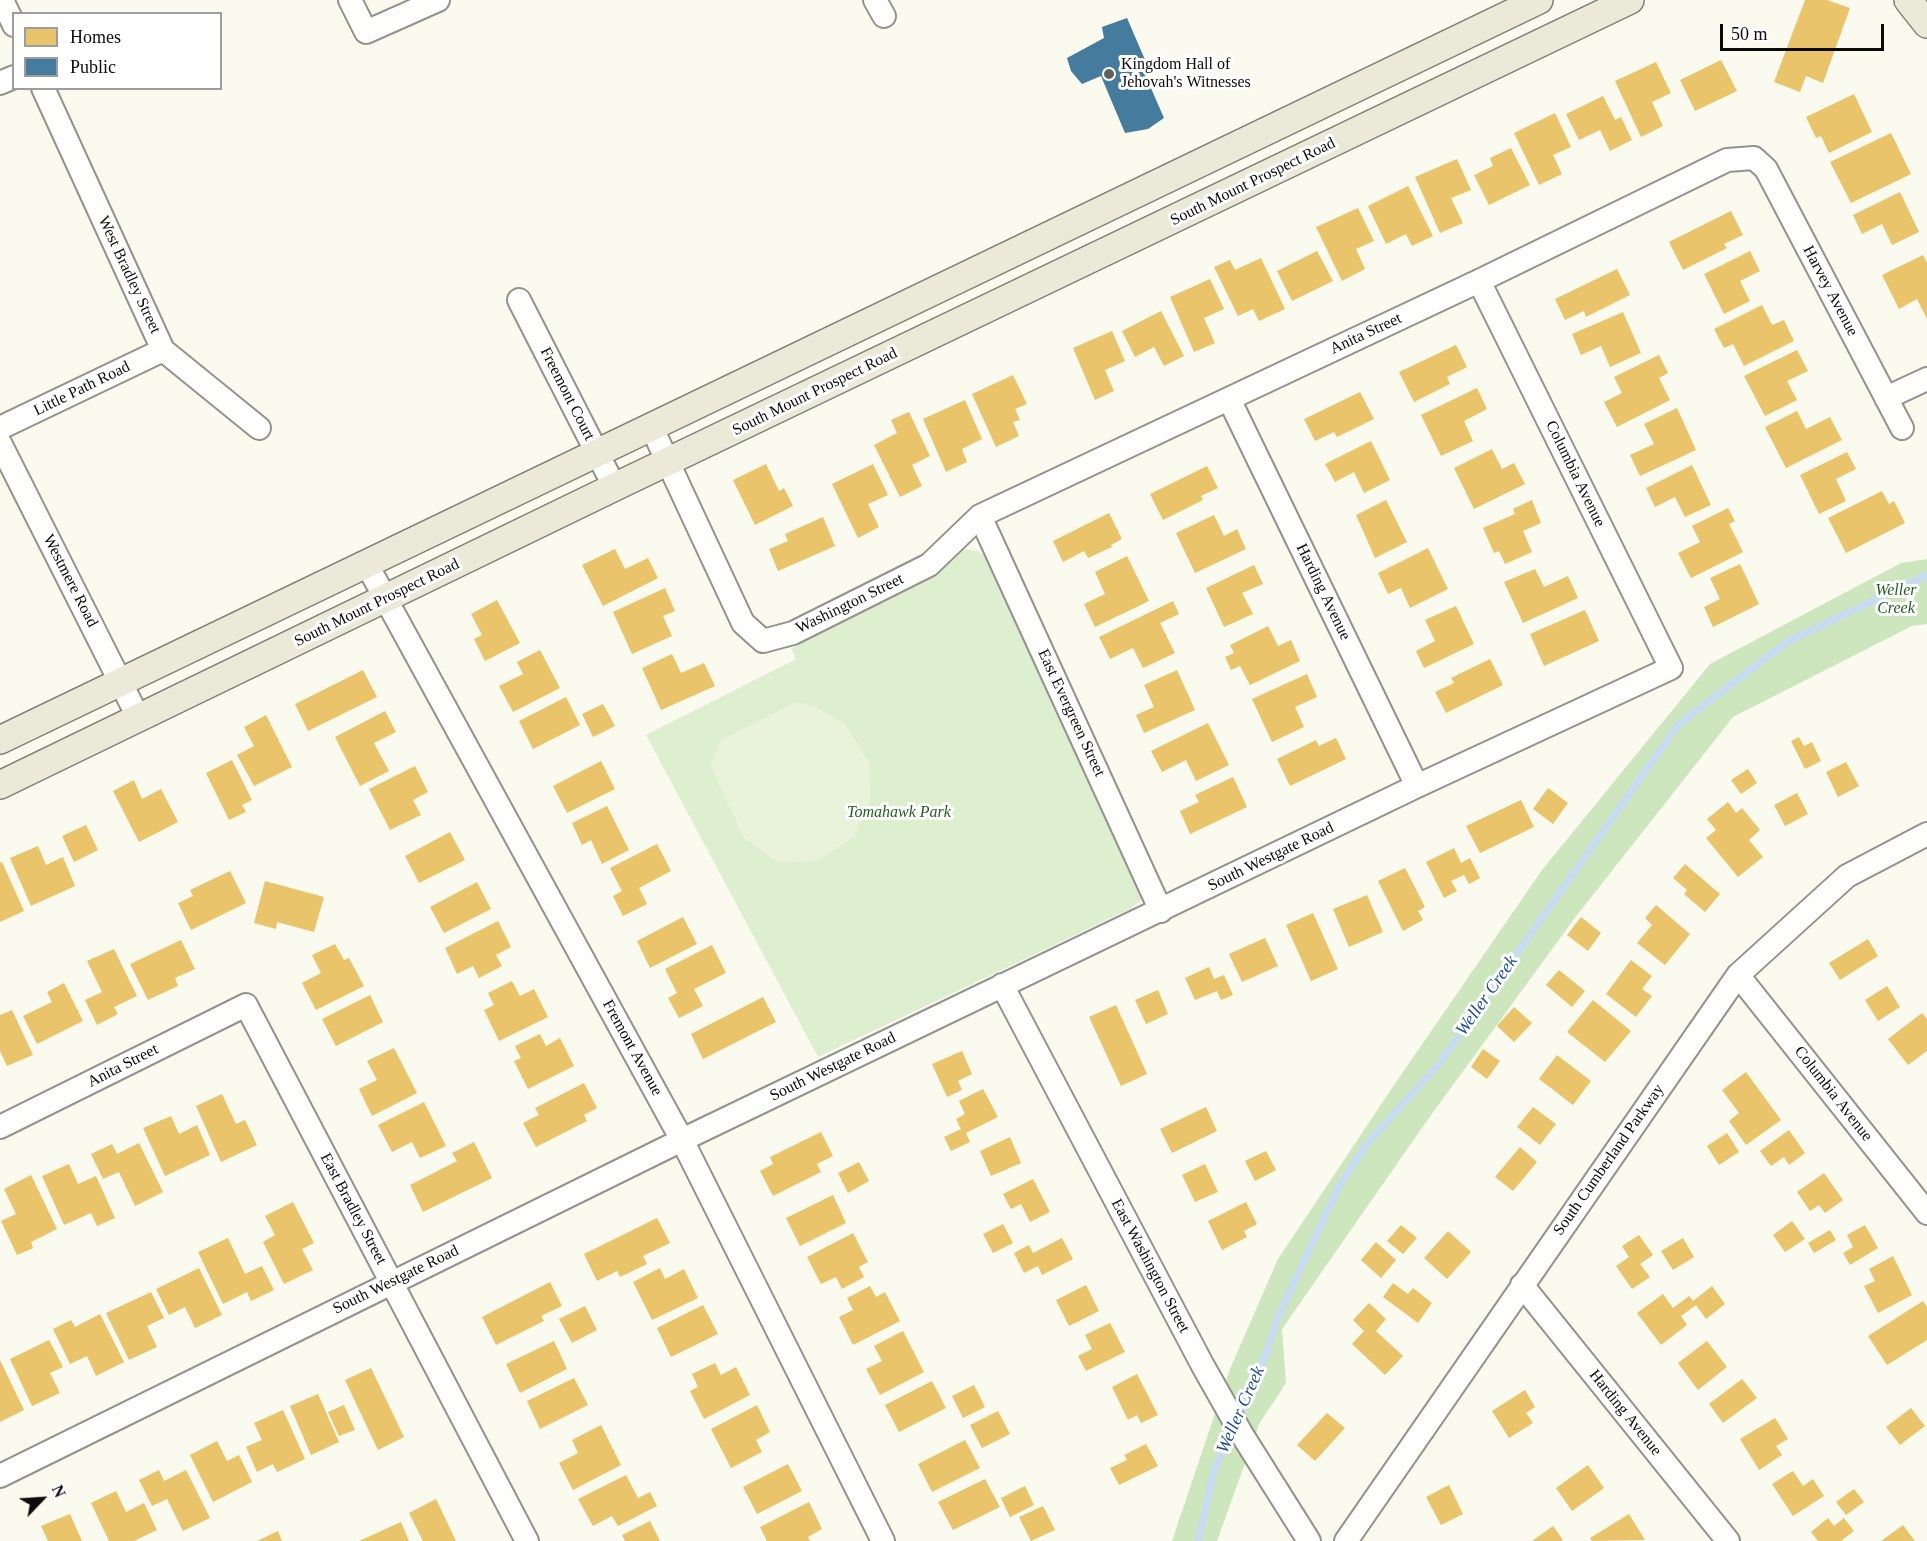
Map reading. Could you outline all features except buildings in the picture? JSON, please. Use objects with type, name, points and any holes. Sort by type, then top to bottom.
[{"type":"main road","points":[[0,740],[1539,0]]},
{"type":"main road","name":"South Mount Prospect Road","points":[[0,786],[667,462],[1630,0]]},
{"type":"main road","points":[[1908,0],[1927,24]]},
{"type":"street","points":[[2,0],[12,21]]},
{"type":"street","points":[[350,0],[366,32],[438,0]]},
{"type":"street","name":"West Bradley Street","points":[[44,90],[163,350],[259,428]]},
{"type":"street","name":"Anita Street","points":[[980,516],[1479,281],[1727,160],[1754,158]]},
{"type":"street","name":"Harvey Avenue","points":[[1754,158],[1766,169],[1902,428]]},
{"type":"street","name":"Columbia Avenue","points":[[1479,281],[1671,668]]},
{"type":"street","name":"Freemont Court","points":[[519,300],[615,488]]},
{"type":"street","name":"Little Path Road","points":[[0,428],[163,350]]},
{"type":"street","points":[[1886,398],[1927,379]]},
{"type":"street","name":"Harding Avenue","points":[[1229,399],[1417,786]]},
{"type":"street","name":"Washington Street","points":[[651,426],[743,623],[763,641],[793,633],[929,565],[980,516]]},
{"type":"street","name":"Westmere Road","points":[[0,443],[139,719]]},
{"type":"street","name":"East Evergreen Street","points":[[980,516],[1161,911]]},
{"type":"street","name":"Fremont Avenue","points":[[366,563],[682,1140],[883,1541]]},
{"type":"street","name":"South Westgate Road","points":[[0,1476],[1002,985],[1161,911],[1417,786],[1671,668]]},
{"type":"street","name":"South Cumberland Parkway","points":[[1346,1541],[1738,975],[1847,876],[1927,834]]},
{"type":"street","name":"Columbia Avenue","points":[[1738,975],[1927,1213]]},
{"type":"street","name":"East Washington Street","points":[[1002,985],[1203,1366],[1241,1433],[1309,1541]]},
{"type":"street","name":"Anita Street","points":[[0,1127],[246,1005]]},
{"type":"street","name":"East Bradley Street","points":[[246,1005],[527,1541]]},
{"type":"street","name":"Harding Avenue","points":[[1522,1285],[1728,1541]]},
{"type":"green space","name":"Tomahawk Park","points":[[963,549],[979,551],[989,562],[1139,882],[1141,900],[1130,909],[818,1057],[646,735],[796,659],[791,648],[928,580],[952,555]]},
{"type":"green space","name":"Weller Creek","points":[[1927,559],[1927,624],[1912,626],[1733,717],[1574,919],[1426,1122],[1282,1329],[1286,1383],[1259,1424],[1217,1541],[1172,1541],[1230,1369],[1278,1259],[1542,870],[1710,664],[1901,563]]},
{"type":"green space","points":[[796,702],[814,706],[845,724],[869,762],[870,800],[854,837],[819,860],[779,863],[743,837],[710,764],[721,740]]},
{"type":"waterway","name":"Weller Creek","points":[[1239,1419],[1252,1394],[1279,1315],[1338,1188],[1366,1145],[1439,1064],[1678,725],[1787,642],[1927,575]]},
{"type":"waterway","name":"Weller Creek","points":[[1198,1541],[1215,1467],[1234,1429]]},
{"type":"place","name":"Kingdom Hall of Jehovah's Witnesses","points":[[1109,74]]}]
